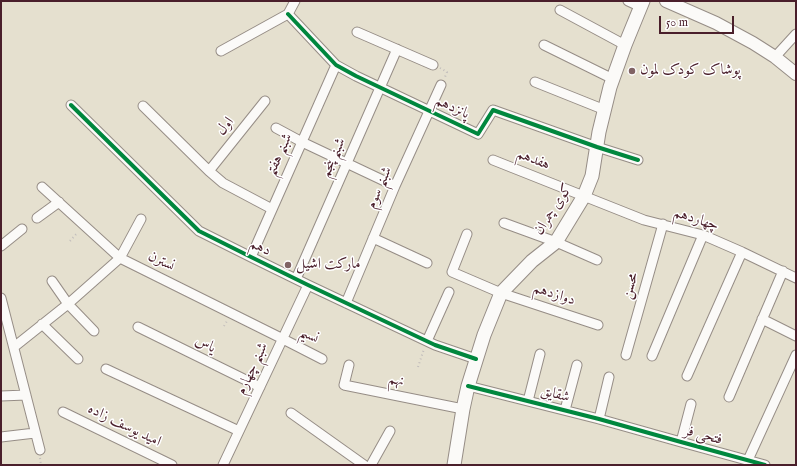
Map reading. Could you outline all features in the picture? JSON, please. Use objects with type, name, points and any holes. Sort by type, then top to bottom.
[{"type":"main road","name":"کوی چمران","points":[[454,465],[468,386],[484,335],[501,292],[532,261],[556,242],[584,196],[592,176],[604,110],[613,79],[642,4]]},
{"type":"street","points":[[221,52],[288,14],[295,1]]},
{"type":"street","points":[[628,1],[642,4]]},
{"type":"street","points":[[666,1],[716,23],[753,43],[775,57],[796,74]]},
{"type":"street","points":[[560,10],[625,45]]},
{"type":"street","name":"پانزدهم","points":[[288,14],[336,65],[380,88],[478,134],[493,110],[638,160]]},
{"type":"street","points":[[357,32],[433,65]]},
{"type":"street","points":[[775,57],[796,34]]},
{"type":"street","points":[[544,45],[613,79]]},
{"type":"street","name":"شبنم پنجم","points":[[296,279],[397,49]]},
{"type":"street","name":"شبنم هفتم","points":[[251,257],[336,65]]},
{"type":"street","points":[[535,82],[604,110]]},
{"type":"street","name":"شبنم سوم","points":[[346,302],[395,186],[441,85]]},
{"type":"street","name":"اول","points":[[208,170],[265,101]]},
{"type":"street","name":"دهم","points":[[70,105],[199,231],[308,285],[435,345],[476,359]]},
{"type":"street","points":[[142,106],[223,183],[272,208]]},
{"type":"street","points":[[276,128],[395,186]]},
{"type":"street","name":"هفدهم","points":[[493,160],[584,196]]},
{"type":"street","name":"نسترن","points":[[42,187],[120,258],[283,338]]},
{"type":"street","name":"چهاردهم","points":[[584,196],[644,220],[703,236],[742,252],[796,278]]},
{"type":"street","points":[[37,218],[59,202]]},
{"type":"street","points":[[14,347],[68,304],[120,258],[140,219]]},
{"type":"street","points":[[504,223],[556,242],[597,260]]},
{"type":"street","name":"محسن","points":[[626,355],[663,224]]},
{"type":"street","points":[[1,246],[22,228]]},
{"type":"street","name":"دوازدهم","points":[[467,234],[452,272],[501,292],[598,324]]},
{"type":"street","points":[[652,356],[703,236]]},
{"type":"street","points":[[374,238],[427,263]]},
{"type":"street","points":[[687,376],[742,252]]},
{"type":"street","points":[[729,397],[783,271]]},
{"type":"street","points":[[52,281],[68,304],[94,331]]},
{"type":"street","name":"شبنم چهارم","points":[[223,465],[308,285]]},
{"type":"street","points":[[427,341],[449,292]]},
{"type":"street","points":[[1,298],[5,332],[14,347],[40,450]]},
{"type":"street","points":[[762,319],[796,336]]},
{"type":"street","points":[[42,324],[78,359]]},
{"type":"street","name":"یاس","points":[[138,327],[260,387]]},
{"type":"street","name":"نسیم","points":[[283,338],[322,359]]},
{"type":"street","points":[[528,401],[540,354]]},
{"type":"street","points":[[748,460],[796,355]]},
{"type":"street","name":"نهم","points":[[350,365],[344,385],[463,408]]},
{"type":"street","points":[[565,410],[576,365]]},
{"type":"street","points":[[106,369],[239,432]]},
{"type":"street","points":[[599,419],[609,377]]},
{"type":"street","name":"شقایق","points":[[468,386],[636,429]]},
{"type":"street","points":[[1,396],[26,395]]},
{"type":"street","points":[[681,442],[691,404]]},
{"type":"street","name":"امید یوسف زاده","points":[[63,412],[172,465]]},
{"type":"street","points":[[291,413],[364,465]]},
{"type":"street","name":"فتحی فر","points":[[636,429],[765,465]]},
{"type":"street","points":[[372,465],[390,431]]},
{"type":"street","points":[[1,436],[35,433]]},
{"type":"path","points":[[433,65],[447,72],[441,85]]},
{"type":"path","points":[[418,367],[427,341]]},
{"type":"cycle path","points":[[288,14],[336,65],[478,134],[493,110],[638,160]]},
{"type":"cycle path","points":[[71,105],[199,231],[308,285],[435,345],[476,359]]},
{"type":"cycle path","points":[[468,386],[599,419],[765,465]]},
{"type":"place","name":"پوشاک کودک لمون","points":[[632,71]]},
{"type":"place","name":"مارکت اشیل","points":[[288,265]]}]
